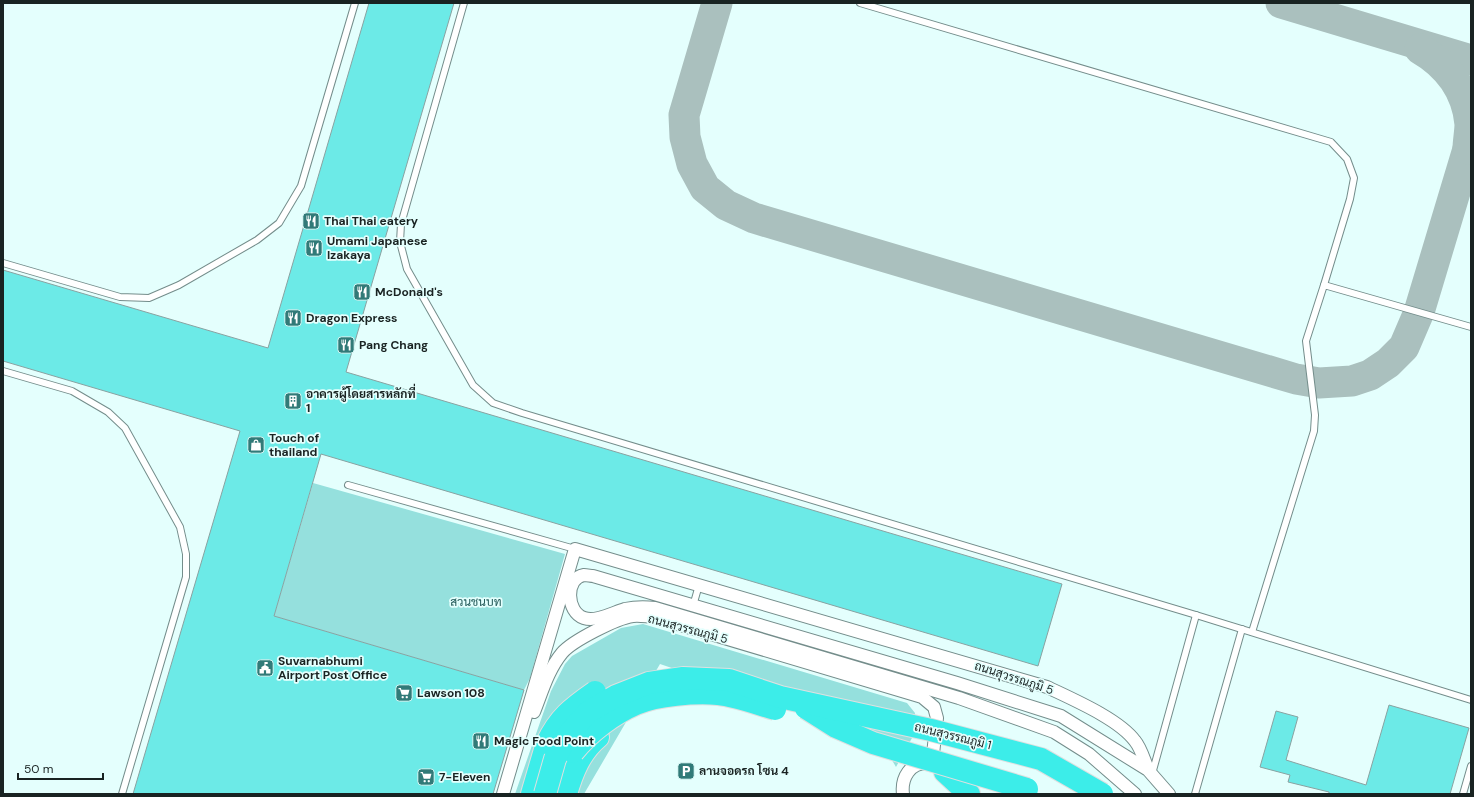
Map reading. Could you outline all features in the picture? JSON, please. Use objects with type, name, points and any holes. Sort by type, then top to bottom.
[{"type":"highway","points":[[532,794],[547,743],[554,728],[568,710],[610,683],[633,676],[656,671],[694,670],[734,674],[783,693],[836,727]]},
{"type":"highway","name":"ถนนสุวรรณภูมิ 1","points":[[545,794],[555,759],[566,737],[588,712],[616,696],[649,683],[683,678],[719,678],[750,686],[780,697]]},
{"type":"highway","name":"ถนนสุวรรณภูมิ 1","points":[[566,794],[573,771],[589,744],[628,712],[644,702],[663,694],[688,690],[719,689],[780,697],[931,730],[1041,759],[1102,794]]},
{"type":"highway","points":[[556,794],[563,770],[570,756],[592,731],[636,704],[653,698],[692,694],[719,694],[836,727],[873,743],[1038,794]]},
{"type":"highway","points":[[939,768],[969,794]]},
{"type":"street","name":"ถนนสุวรรณภูมิ 5","points":[[514,755],[575,549],[1047,687],[1097,712],[1121,727],[1136,741],[1150,772]]},
{"type":"street","name":"ถนนสุวรรณภูมิ 5","points":[[568,573],[571,607],[576,614],[582,618],[590,620],[626,609],[642,607],[655,608],[959,698],[1054,732],[1089,754],[1135,794]]},
{"type":"street","name":"ถนนสุวรรณภูมิ 5","points":[[560,599],[579,577],[584,575],[593,576],[957,683],[1061,716],[1107,743],[1150,772],[1169,794]]},
{"type":"street","name":"ถนนสุวรรณภูมิ 5","points":[[514,755],[547,678],[562,653],[570,646],[608,625],[618,620],[634,616],[654,618],[922,697],[934,707],[938,718],[939,768],[949,779],[949,794]]},
{"type":"street","points":[[503,794],[514,755]]},
{"type":"street","points":[[903,794],[902,785],[904,777],[909,770],[916,765],[924,763],[939,768]]},
{"type":"lane","points":[[3,262],[120,297],[149,298],[179,285],[257,240],[279,223],[301,186],[355,3]]},
{"type":"lane","points":[[464,3],[400,224],[400,242],[407,269],[473,385],[493,402],[522,413],[1196,615],[1471,700]]},
{"type":"lane","points":[[860,3],[1331,142],[1347,159],[1354,178],[1350,199],[1306,341],[1315,415],[1314,431],[1252,632]]},
{"type":"lane","points":[[1324,285],[1471,327]]},
{"type":"lane","points":[[3,371],[72,391],[108,412],[125,428],[180,526],[186,554],[186,577],[122,794]]},
{"type":"lane","points":[[348,485],[575,549]]},
{"type":"lane","points":[[694,606],[699,585]]},
{"type":"lane","points":[[1150,772],[1196,615]]},
{"type":"lane","points":[[1195,794],[1242,629]]},
{"type":"lane","points":[[1463,794],[1471,766]]},
{"type":"green space","name":"สวนชนบท","points":[[313,483],[565,554],[530,678],[524,690],[274,616]]},
{"type":"green space","points":[[643,624],[907,703],[915,713],[912,738],[896,767],[879,738],[660,664],[584,794],[515,794],[551,691],[565,664],[572,656],[621,628]]},
{"type":"building","name":"อาคารผู้โดยสารหลักที่ 1","points":[[369,3],[454,3],[346,372],[1062,584],[1038,666],[321,454],[274,616],[524,690],[493,794],[133,794],[240,431],[3,361],[3,270],[268,348]]},
{"type":"building","points":[[1389,705],[1469,728],[1450,794],[1329,794],[1329,792],[1288,782],[1290,775],[1260,767],[1276,711],[1298,717],[1286,760],[1366,785]]},
{"type":"taxiway","points":[[717,3],[684,115],[685,137],[692,164],[705,188],[726,205],[754,218],[1296,379],[1319,383],[1352,381],[1370,375],[1388,363],[1404,347],[1419,312],[1471,139]]},
{"type":"taxiway","points":[[1281,3],[1471,60]]},
{"type":"taxiway","points":[[1420,49],[1430,55],[1447,71],[1460,90],[1465,101],[1470,124],[1468,149]]},
{"type":"place","name":"Thai Thai eatery","points":[[311,221]]},
{"type":"place","name":"Umami Japanese Izakaya","points":[[314,248]]},
{"type":"place","name":"McDonald's","points":[[362,292]]},
{"type":"place","name":"Dragon Express","points":[[293,318]]},
{"type":"place","name":"Pang Chang","points":[[346,345]]},
{"type":"place","name":"อาคารผู้โดยสารหลักที่ 1","points":[[293,401]]},
{"type":"place","name":"Touch of thailand","points":[[256,445]]},
{"type":"place","name":"Suvarnabhumi Airport Post Office","points":[[265,668]]},
{"type":"place","name":"Lawson 108","points":[[404,693]]},
{"type":"place","name":"Magic Food Point","points":[[481,741]]},
{"type":"place","name":"ลานจอดรถ โซน 4","points":[[686,771]]},
{"type":"place","name":"7-Eleven","points":[[426,777]]}]
